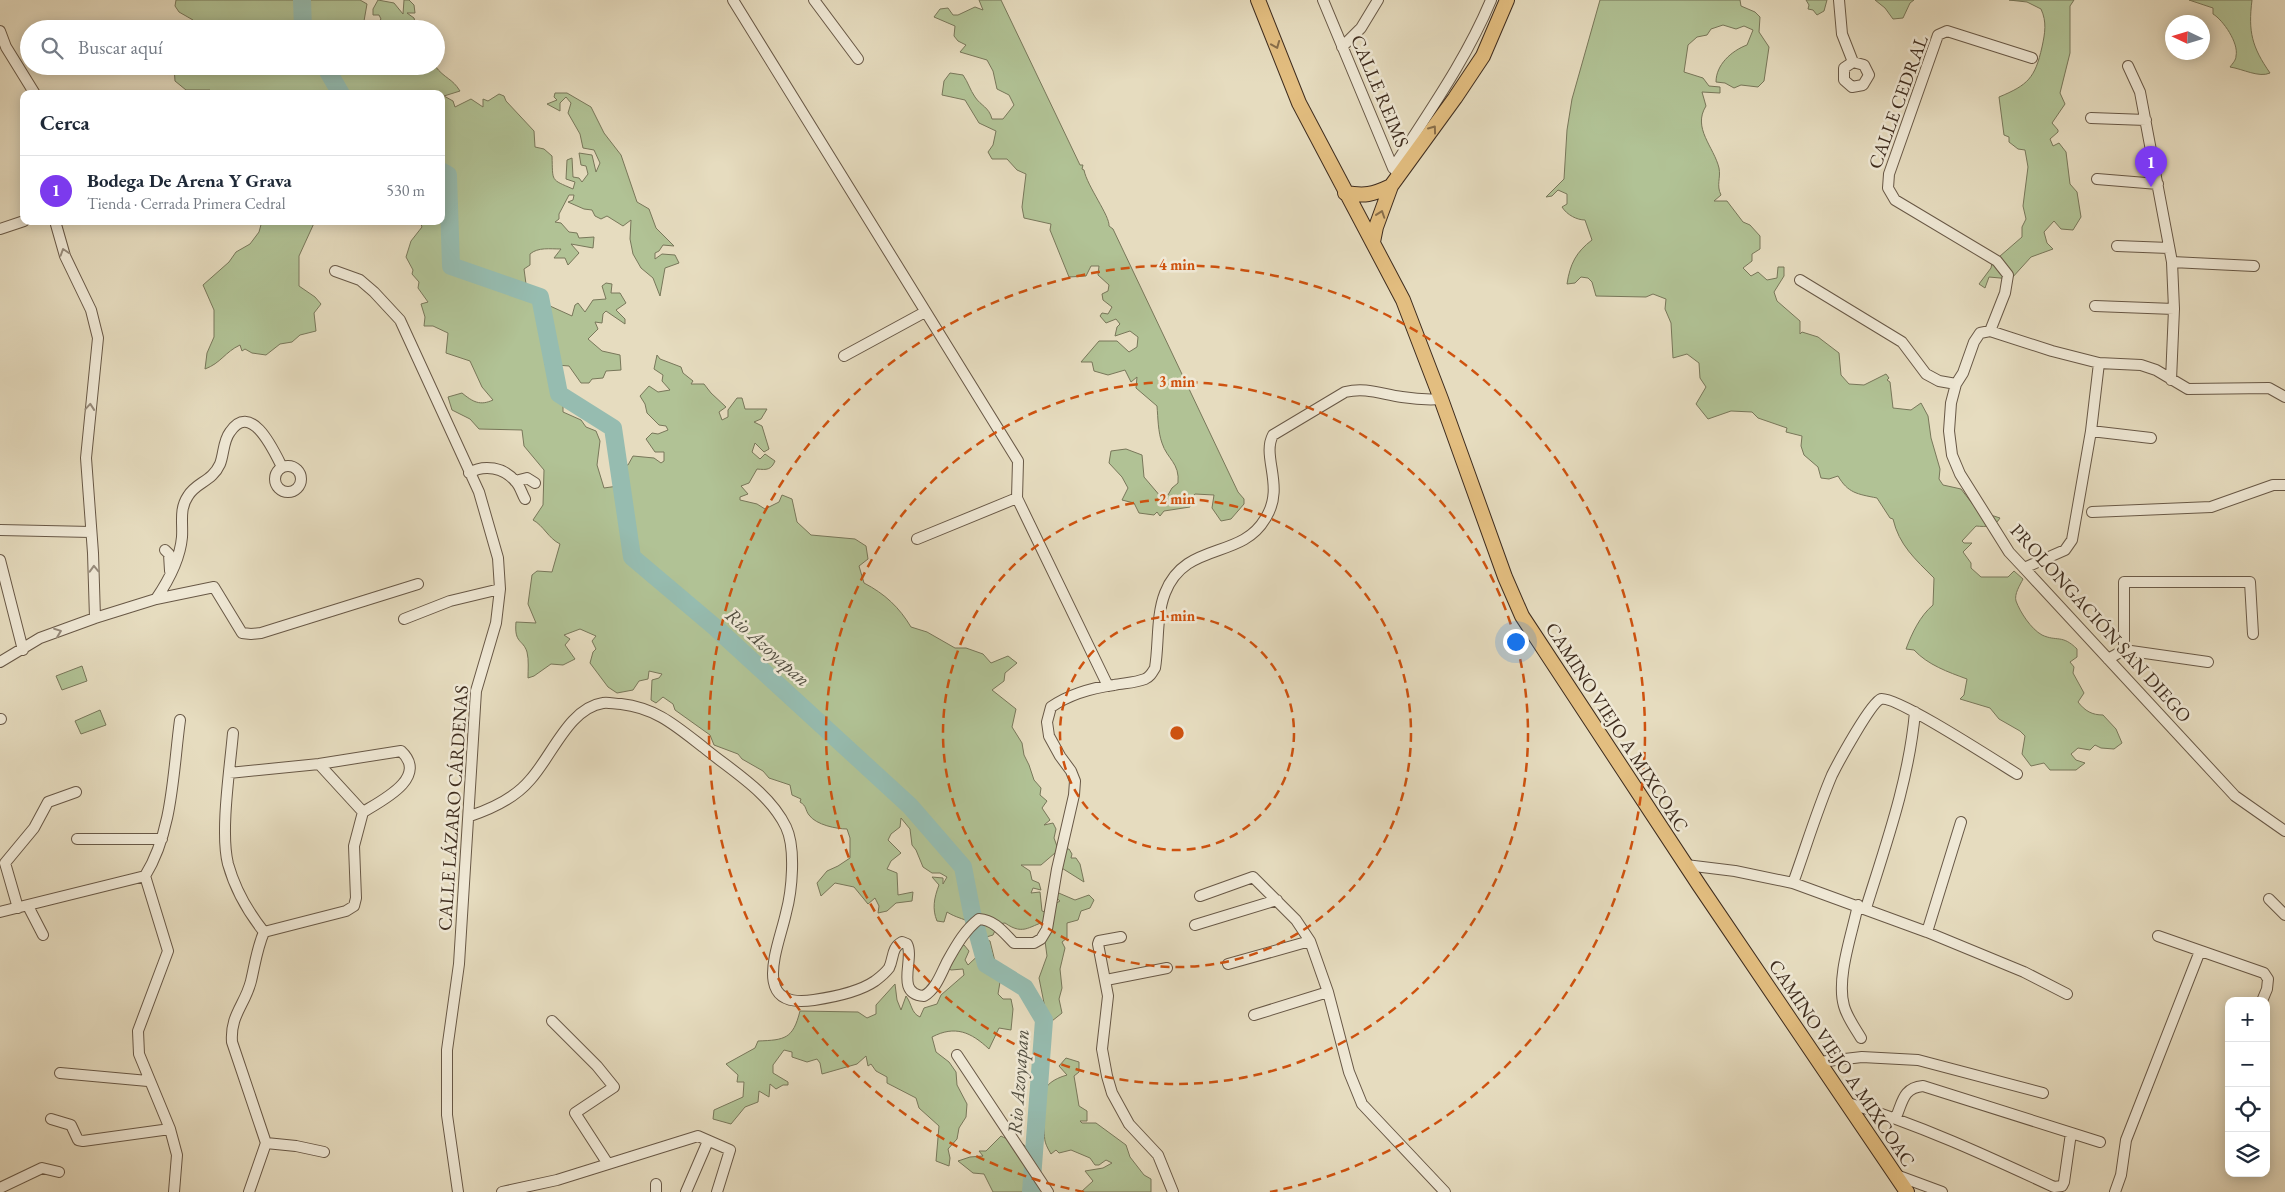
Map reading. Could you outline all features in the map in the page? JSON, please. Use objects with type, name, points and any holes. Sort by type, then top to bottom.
[{"type":"main road","name":"CAMINO VIEJO A MIXCOAC","points":[[1258,0],[1299,104],[1403,300],[1441,399],[1504,577],[1522,616],[1686,865],[1907,1192]]},
{"type":"main road","points":[[1373,242],[1376,227],[1397,171],[1482,56],[1507,0]]},
{"type":"main road","points":[[1345,193],[1370,195],[1391,186]]},
{"type":"street","points":[[733,0],[1018,461],[1018,498],[1108,686]]},
{"type":"street","points":[[814,0],[858,59]]},
{"type":"street","name":"CALLE REIMS","points":[[1323,0],[1342,48],[1397,171]]},
{"type":"street","points":[[1342,48],[1361,28],[1378,0]]},
{"type":"street","points":[[1397,171],[1478,32],[1492,0]]},
{"type":"street","points":[[1839,0],[1842,34],[1853,62]]},
{"type":"street","points":[[0,31],[6,47],[20,70]]},
{"type":"street","name":"CALLE CEDRAL","points":[[1990,331],[2006,293],[2008,275],[2004,267],[1896,200],[1888,188],[1889,174],[1938,35],[1948,31],[2032,58]]},
{"type":"street","points":[[2128,66],[2140,92],[2172,262],[2174,309],[2171,380]]},
{"type":"street","points":[[23,75],[33,90]]},
{"type":"street","points":[[2091,118],[2146,120]]},
{"type":"street","points":[[2097,179],[2158,184]]},
{"type":"street","points":[[0,229],[20,222]]},
{"type":"street","points":[[56,225],[65,256],[91,310],[98,338],[86,458],[95,618]]},
{"type":"street","points":[[2117,246],[2168,248]]},
{"type":"street","points":[[2172,262],[2254,266]]},
{"type":"street","name":"CALLE LÁZARO CÁRDENAS","points":[[335,271],[360,280],[400,320],[479,492],[498,558],[500,589],[496,623],[476,691],[470,816],[459,964],[447,1050],[447,1115],[458,1192]]},
{"type":"street","points":[[1800,280],[1902,342],[1926,374],[1939,380],[1956,384]]},
{"type":"street","points":[[2095,306],[2174,309]]},
{"type":"street","points":[[844,356],[925,312]]},
{"type":"street","points":[[1990,331],[2100,363],[2142,365],[2156,370],[2188,389],[2268,388],[2285,397]]},
{"type":"street","name":"PROLONGACIÓN SAN DIEGO","points":[[1990,331],[1980,333],[1974,342],[1963,373],[1956,384],[1951,403],[1949,431],[1952,455],[1960,474],[2004,544],[2024,568],[2235,796],[2285,831]]},
{"type":"street","points":[[2024,568],[2065,550],[2072,540],[2091,431],[2100,363]]},
{"type":"street","points":[[470,816],[494,807],[530,781],[574,717],[586,707],[604,702],[637,706],[667,718],[766,797],[787,828],[793,864],[786,913],[774,951],[773,982],[780,994],[788,999],[808,1001],[830,998],[875,981],[888,968],[895,949],[902,942],[907,944],[910,949],[906,976],[909,988],[913,993],[924,996],[935,986],[956,946],[969,928],[979,919],[987,919],[995,924],[1014,943],[1034,943],[1041,939],[1047,929],[1057,869],[1074,795],[1075,781],[1050,736],[1047,722],[1051,706],[1062,699],[1108,686],[1136,682],[1146,679],[1152,674],[1155,668],[1160,613],[1165,593],[1175,574],[1191,560],[1245,540],[1260,527],[1267,517],[1275,492],[1269,446],[1270,440],[1277,430],[1344,392],[1354,390],[1372,390],[1400,397],[1441,399]]},
{"type":"street","points":[[156,600],[169,580],[177,561],[182,537],[183,506],[188,495],[213,476],[222,458],[229,433],[233,427],[240,422],[247,421],[256,425],[270,444],[282,467]]},
{"type":"street","points":[[2091,431],[2151,438]]},
{"type":"street","points":[[469,473],[478,468],[491,466],[515,481],[525,499]]},
{"type":"street","points":[[515,481],[527,478],[535,483]]},
{"type":"street","points":[[2092,512],[2211,507],[2273,485],[2285,485]]},
{"type":"street","points":[[917,539],[1018,498]]},
{"type":"street","points":[[0,530],[91,532]]},
{"type":"street","points":[[165,550],[171,565],[169,580]]},
{"type":"street","points":[[0,560],[24,650]]},
{"type":"street","points":[[2124,650],[2124,582],[2250,582],[2253,634]]},
{"type":"street","points":[[0,662],[24,650],[40,638],[95,618],[156,600],[214,587],[242,633],[251,634],[261,633],[418,584]]},
{"type":"street","points":[[404,620],[450,601],[500,589]]},
{"type":"street","points":[[2108,659],[2124,650],[2208,662]]},
{"type":"street","points":[[1793,883],[1833,774],[1870,710],[1876,702],[1882,699],[1889,699],[1915,712],[2017,774]]},
{"type":"street","points":[[1861,1038],[1844,1008],[1842,994],[1844,968],[1862,907],[1902,791],[1913,735],[1915,712]]},
{"type":"street","points":[[0,912],[144,876],[154,862],[162,839],[180,720]]},
{"type":"street","points":[[233,733],[226,833],[228,863],[241,898],[264,932]]},
{"type":"street","points":[[230,773],[319,764],[401,751],[411,766],[409,778],[391,794],[363,812],[354,846],[356,898],[354,906],[346,911],[264,932],[257,946],[251,982],[231,1028],[232,1042],[266,1143],[249,1192]]},
{"type":"street","points":[[319,764],[363,812]]},
{"type":"street","points":[[43,936],[23,907],[5,863],[34,828],[48,802],[76,792]]},
{"type":"street","points":[[1927,932],[1961,822]]},
{"type":"street","points":[[77,840],[162,839]]},
{"type":"street","points":[[1686,865],[1728,870],[1793,883],[1927,932],[2024,972],[2068,994]]},
{"type":"street","points":[[144,876],[168,952],[138,1031],[139,1054],[148,1080],[170,1129],[177,1155],[174,1192]]},
{"type":"street","points":[[1200,896],[1253,877],[1296,920],[1310,941],[1328,992],[1349,1072],[1362,1104],[1445,1192]]},
{"type":"street","points":[[2269,899],[2285,916]]},
{"type":"street","points":[[1195,925],[1277,900]]},
{"type":"street","points":[[1121,936],[1100,941],[1098,944],[1108,996],[1102,1050],[1107,1076],[1120,1110],[1135,1132],[1158,1155],[1173,1192]]},
{"type":"street","points":[[2158,936],[2264,973],[2268,979],[2263,997]]},
{"type":"street","points":[[1228,964],[1310,941]]},
{"type":"street","points":[[2115,1192],[2121,1174],[2126,1140],[2200,951]]},
{"type":"street","points":[[1106,980],[1167,968]]},
{"type":"street","points":[[1254,1015],[1328,992]]},
{"type":"street","points":[[552,1021],[597,1066],[614,1087],[575,1113],[608,1164]]},
{"type":"street","points":[[957,1056],[1048,1192]]},
{"type":"street","points":[[1819,1062],[1862,1057],[1918,1060],[2043,1093]]},
{"type":"street","points":[[60,1073],[148,1080]]},
{"type":"street","points":[[1896,1117],[1907,1091],[1914,1087],[1922,1086],[2100,1142]]},
{"type":"street","points":[[1845,1102],[1896,1117],[2059,1188],[2062,1186],[2065,1177],[2071,1133]]},
{"type":"street","points":[[51,1119],[71,1125],[78,1140],[84,1141],[170,1129]]},
{"type":"street","points":[[502,1192],[542,1188],[608,1164],[698,1136],[730,1150],[717,1192]]},
{"type":"street","points":[[686,1192],[708,1141]]},
{"type":"street","points":[[266,1143],[296,1146],[324,1152]]},
{"type":"street","points":[[0,1188],[42,1168],[59,1172]]},
{"type":"street","points":[[1896,1176],[1942,1192]]},
{"type":"green space","points":[[176,0],[360,0],[367,4],[364,20],[193,20],[179,12],[175,6]]},
{"type":"green space","points":[[378,0],[394,3],[403,14],[404,0],[409,0],[414,5],[415,13],[407,13],[414,20],[380,20],[379,15],[373,15],[373,9]]},
{"type":"green space","points":[[979,0],[1001,0],[1080,165],[1083,165],[1082,169],[1106,215],[1109,226],[1113,229],[1238,492],[1244,499],[1244,504],[1231,519],[1221,521],[1212,508],[1214,495],[1195,494],[1190,500],[1190,507],[1164,511],[1160,516],[1157,512],[1154,515],[1139,513],[1134,503],[1122,500],[1128,488],[1122,477],[1109,463],[1111,451],[1126,449],[1142,455],[1144,477],[1161,497],[1168,495],[1178,483],[1177,471],[1161,439],[1157,406],[1136,388],[1137,377],[1131,382],[1125,370],[1108,375],[1094,371],[1092,362],[1081,362],[1099,341],[1117,341],[1129,352],[1137,347],[1138,337],[1130,331],[1115,336],[1117,327],[1120,324],[1116,319],[1106,323],[1100,316],[1102,313],[1108,314],[1112,307],[1103,300],[1102,294],[1108,291],[1109,285],[1098,275],[1099,266],[1091,266],[1086,276],[1069,277],[1050,230],[1051,224],[1024,218],[1022,207],[1026,174],[1017,170],[1007,159],[992,159],[988,152],[993,145],[996,131],[979,123],[965,100],[942,95],[944,81],[950,73],[963,75],[975,97],[987,109],[992,119],[1003,119],[1014,105],[1009,95],[997,89],[993,71],[987,60],[960,52],[966,45],[958,41],[954,36],[955,26],[934,17],[940,9],[948,8],[953,15],[958,15],[975,7],[983,10]]},
{"type":"green space","points":[[1600,0],[1740,0],[1741,6],[1755,12],[1760,17],[1759,32],[1769,47],[1764,81],[1758,87],[1741,85],[1734,88],[1725,83],[1716,82],[1719,70],[1725,59],[1747,45],[1753,30],[1744,26],[1736,29],[1723,25],[1711,29],[1707,35],[1697,37],[1688,45],[1684,72],[1703,78],[1709,86],[1720,87],[1720,93],[1702,92],[1706,106],[1701,122],[1705,137],[1719,168],[1721,195],[1714,201],[1727,201],[1743,222],[1750,225],[1760,236],[1760,249],[1752,254],[1752,261],[1743,268],[1751,276],[1758,272],[1767,280],[1777,278],[1778,267],[1784,267],[1784,276],[1774,292],[1777,301],[1800,321],[1800,334],[1802,332],[1818,337],[1839,353],[1841,375],[1849,384],[1864,385],[1886,374],[1889,378],[1887,380],[1890,382],[1893,408],[1911,410],[1921,403],[1928,416],[1931,438],[1940,469],[1939,479],[1943,485],[1961,489],[1978,511],[2000,518],[1990,526],[1976,526],[1962,541],[1964,543],[1972,543],[1963,552],[1971,563],[1971,568],[1981,577],[2008,577],[2014,571],[2023,579],[2016,595],[2016,601],[2020,610],[2030,625],[2042,635],[2067,641],[2077,649],[2077,657],[2070,662],[2074,667],[2073,673],[2084,693],[2078,702],[2089,712],[2103,715],[2116,729],[2122,743],[2114,749],[2101,748],[2095,745],[2090,750],[2078,748],[2071,754],[2076,760],[2085,763],[2076,770],[2050,770],[2044,763],[2031,766],[2022,754],[2025,736],[2020,731],[1999,719],[1990,708],[1960,699],[1964,695],[1967,679],[1932,664],[1914,650],[1906,649],[1917,625],[1933,605],[1934,578],[1914,558],[1899,537],[1893,519],[1890,518],[1877,498],[1854,492],[1838,476],[1829,479],[1821,478],[1818,467],[1804,455],[1801,446],[1802,436],[1786,432],[1787,428],[1758,418],[1752,412],[1731,411],[1708,419],[1696,404],[1706,387],[1700,378],[1699,363],[1687,354],[1673,358],[1671,323],[1665,309],[1666,299],[1653,294],[1646,297],[1596,296],[1592,282],[1588,278],[1581,277],[1575,283],[1567,284],[1575,259],[1592,240],[1585,220],[1572,216],[1562,207],[1567,204],[1567,194],[1558,190],[1552,196],[1546,197],[1564,179],[1567,130],[1572,99]]},
{"type":"green space","points":[[1806,0],[1827,0],[1824,11],[1817,15],[1813,10],[1808,9],[1809,5]]},
{"type":"green space","points":[[1875,0],[1914,0],[1910,3],[1903,18],[1893,19],[1885,8]]},
{"type":"green space","points":[[2009,0],[2074,0],[2070,6],[2070,53],[2060,93],[2065,104],[2052,123],[2058,132],[2050,139],[2053,146],[2059,143],[2066,152],[2070,184],[2077,192],[2081,217],[2073,230],[2061,229],[2054,221],[2044,232],[2047,243],[2053,249],[2031,257],[2011,279],[1989,277],[1985,288],[1979,284],[1991,268],[1992,263],[2022,237],[2022,227],[2026,219],[2023,206],[2028,167],[2025,150],[2018,149],[2009,142],[2009,137],[2004,135],[1999,97],[2024,84],[2029,79],[2039,58],[2045,32],[2045,23],[2041,9],[2027,2]]},
{"type":"green space","points":[[2189,0],[2252,0],[2251,30],[2253,39],[2259,55],[2270,73],[2256,74],[2230,67],[2235,59],[2236,51],[2229,32],[2213,14],[2213,8]]},
{"type":"green space","points":[[175,75],[443,75],[454,83],[460,91],[445,96],[445,90],[186,90],[175,81]]},
{"type":"green space","points":[[555,93],[567,93],[591,107],[604,133],[621,155],[637,202],[649,209],[656,228],[674,246],[663,245],[655,253],[655,259],[662,254],[675,255],[679,263],[665,268],[660,296],[653,278],[641,268],[633,254],[630,239],[631,220],[623,226],[607,216],[601,219],[595,216],[592,210],[584,209],[568,202],[573,200],[574,195],[569,195],[559,214],[559,219],[555,222],[561,223],[569,232],[577,233],[579,238],[594,237],[593,248],[571,244],[579,253],[568,265],[565,258],[554,258],[561,249],[537,250],[530,254],[530,265],[524,269],[528,299],[537,295],[543,310],[550,306],[572,316],[575,305],[578,303],[585,312],[593,300],[606,299],[602,286],[606,283],[612,284],[611,293],[620,293],[626,303],[616,310],[625,319],[625,324],[606,311],[603,314],[602,323],[595,322],[598,329],[588,339],[602,351],[620,355],[621,370],[606,371],[603,378],[592,379],[589,383],[581,383],[569,366],[544,364],[549,367],[550,374],[560,386],[563,396],[563,412],[581,420],[586,427],[596,431],[600,441],[597,465],[604,488],[618,486],[624,465],[628,465],[633,456],[654,458],[661,463],[664,461],[664,452],[655,452],[646,439],[652,433],[658,434],[668,430],[666,426],[659,425],[647,413],[645,404],[640,396],[649,386],[658,392],[670,390],[662,381],[663,375],[654,369],[657,355],[660,359],[681,367],[683,373],[693,381],[691,384],[704,384],[726,407],[719,412],[722,420],[728,417],[728,410],[737,398],[742,398],[745,409],[767,409],[761,419],[754,422],[762,426],[769,449],[764,452],[755,443],[752,452],[760,459],[765,454],[775,461],[768,469],[757,469],[749,483],[741,486],[748,494],[740,497],[740,500],[757,504],[765,509],[779,502],[782,495],[792,499],[797,522],[811,535],[855,539],[866,546],[868,559],[859,566],[864,583],[891,602],[902,613],[911,627],[927,632],[955,648],[966,648],[983,654],[991,663],[1008,656],[1017,663],[1005,673],[1004,681],[992,690],[1016,709],[1012,727],[1022,743],[1024,755],[1034,780],[1041,788],[1040,795],[1047,801],[1042,808],[1050,820],[1044,825],[1053,823],[1056,829],[1054,838],[1058,849],[1069,849],[1072,854],[1071,858],[1076,858],[1080,864],[1084,882],[1057,865],[1058,860],[1055,853],[1041,865],[1021,865],[1030,871],[1032,880],[1039,883],[1041,890],[1033,888],[1031,893],[1040,892],[1042,911],[1045,912],[1046,909],[1060,901],[1052,894],[1054,891],[1075,900],[1089,895],[1094,900],[1090,908],[1081,911],[1078,920],[1067,923],[1067,938],[1062,942],[1065,948],[1060,969],[1062,988],[1059,999],[1062,1013],[1052,1021],[1046,1013],[1039,978],[1047,956],[1045,941],[1049,921],[1023,929],[1012,927],[1005,923],[998,924],[993,935],[983,938],[990,941],[1000,982],[998,994],[1003,999],[1011,999],[1013,1009],[1011,1030],[999,1028],[989,1049],[976,1038],[962,1032],[948,1031],[932,1037],[936,1052],[949,1062],[956,1072],[957,1085],[967,1104],[966,1117],[959,1128],[957,1139],[948,1149],[949,1166],[936,1161],[939,1126],[919,1108],[916,1098],[887,1083],[887,1077],[876,1071],[871,1064],[868,1066],[866,1056],[857,1064],[822,1074],[820,1063],[817,1059],[807,1062],[792,1057],[792,1052],[784,1050],[773,1065],[773,1073],[788,1082],[788,1085],[783,1085],[776,1089],[770,1084],[769,1097],[759,1091],[758,1102],[745,1107],[731,1124],[713,1119],[714,1110],[743,1097],[744,1082],[737,1082],[738,1075],[726,1064],[755,1048],[758,1041],[775,1040],[791,1033],[800,1011],[858,1012],[867,1018],[876,1014],[876,1005],[895,984],[897,1000],[901,1010],[906,996],[913,1011],[920,1017],[924,1008],[937,1004],[941,995],[964,975],[963,969],[951,970],[943,965],[953,947],[964,945],[969,951],[965,960],[968,965],[986,948],[975,944],[974,929],[969,922],[947,912],[944,922],[937,921],[934,903],[939,885],[932,877],[943,878],[943,884],[947,877],[940,873],[932,873],[923,867],[912,845],[910,829],[901,818],[900,827],[891,834],[888,840],[901,853],[891,861],[887,869],[897,873],[898,895],[913,892],[912,901],[896,903],[887,911],[878,913],[879,906],[875,898],[868,904],[854,887],[835,883],[821,896],[817,883],[827,871],[850,858],[850,838],[847,829],[832,827],[816,821],[800,802],[801,799],[792,795],[790,785],[769,778],[763,771],[742,759],[738,754],[714,745],[710,735],[675,710],[673,704],[663,697],[656,703],[651,700],[652,680],[659,678],[662,674],[649,671],[648,679],[639,681],[633,690],[617,693],[608,687],[590,663],[593,652],[596,649],[592,641],[596,636],[580,629],[564,635],[570,639],[565,645],[575,659],[563,665],[551,664],[528,678],[527,652],[516,634],[516,622],[536,623],[528,604],[532,575],[537,571],[552,572],[560,544],[552,539],[533,520],[543,505],[544,470],[524,446],[522,430],[479,429],[470,419],[452,410],[448,397],[462,393],[480,403],[493,400],[482,387],[470,361],[446,353],[448,333],[433,326],[424,326],[425,317],[421,304],[428,302],[418,288],[419,282],[412,274],[413,270],[406,257],[411,241],[422,227],[421,225],[445,225],[445,97],[453,101],[455,107],[471,99],[483,107],[483,99],[488,101],[499,94],[504,96],[506,101],[534,131],[535,147],[544,149],[552,156],[554,178],[573,189],[575,182],[566,179],[567,160],[572,158],[573,177],[579,178],[582,182],[588,174],[586,166],[581,165],[579,153],[592,155],[596,172],[600,163],[594,150],[583,148],[580,134],[568,113],[571,103],[566,97],[560,103],[560,111],[547,104],[557,100],[554,97]]},
{"type":"green space","points":[[261,225],[313,225],[299,256],[299,286],[315,297],[321,304],[314,313],[316,331],[300,335],[292,342],[280,344],[266,355],[252,353],[245,349],[242,351],[240,345],[215,364],[205,369],[207,353],[214,337],[214,310],[203,285],[229,262],[236,252],[250,244],[259,232]]},
{"type":"green space","points":[[82,666],[87,681],[62,690],[56,676]]},
{"type":"green space","points":[[100,710],[106,725],[81,734],[75,721]]},
{"type":"green space","points":[[1066,1058],[1079,1062],[1079,1072],[1074,1076],[1079,1106],[1087,1111],[1087,1121],[1080,1121],[1082,1123],[1096,1123],[1126,1145],[1130,1157],[1144,1175],[1151,1179],[1151,1192],[1081,1192],[1093,1181],[1085,1171],[1103,1168],[1112,1163],[1106,1160],[1099,1165],[1095,1165],[1090,1158],[1071,1150],[1059,1153],[1056,1150],[1051,1154],[1046,1145],[1041,1100],[1046,1087],[1058,1078],[1067,1075],[1059,1066]]},
{"type":"green space","points":[[1001,1136],[1021,1142],[1031,1154],[1034,1166],[1032,1192],[993,1192],[984,1174],[973,1173],[958,1161],[970,1157],[983,1156],[979,1151],[986,1151]]},
{"type":"waterway","name":"Rio Azoyapan","points":[[302,0],[303,20]]},
{"type":"waterway","name":"Rio Azoyapan","points":[[330,75],[339,90]]},
{"type":"waterway","name":"Rio Azoyapan","points":[[445,173],[448,175],[451,266],[540,297],[559,394],[613,428],[632,557],[716,628],[910,806],[963,867],[972,913],[986,964],[1025,988],[1044,1020],[1031,1192]]},
{"type":"place","name":"Bodega De Arena Y Grava","points":[[2151,187]]}]
